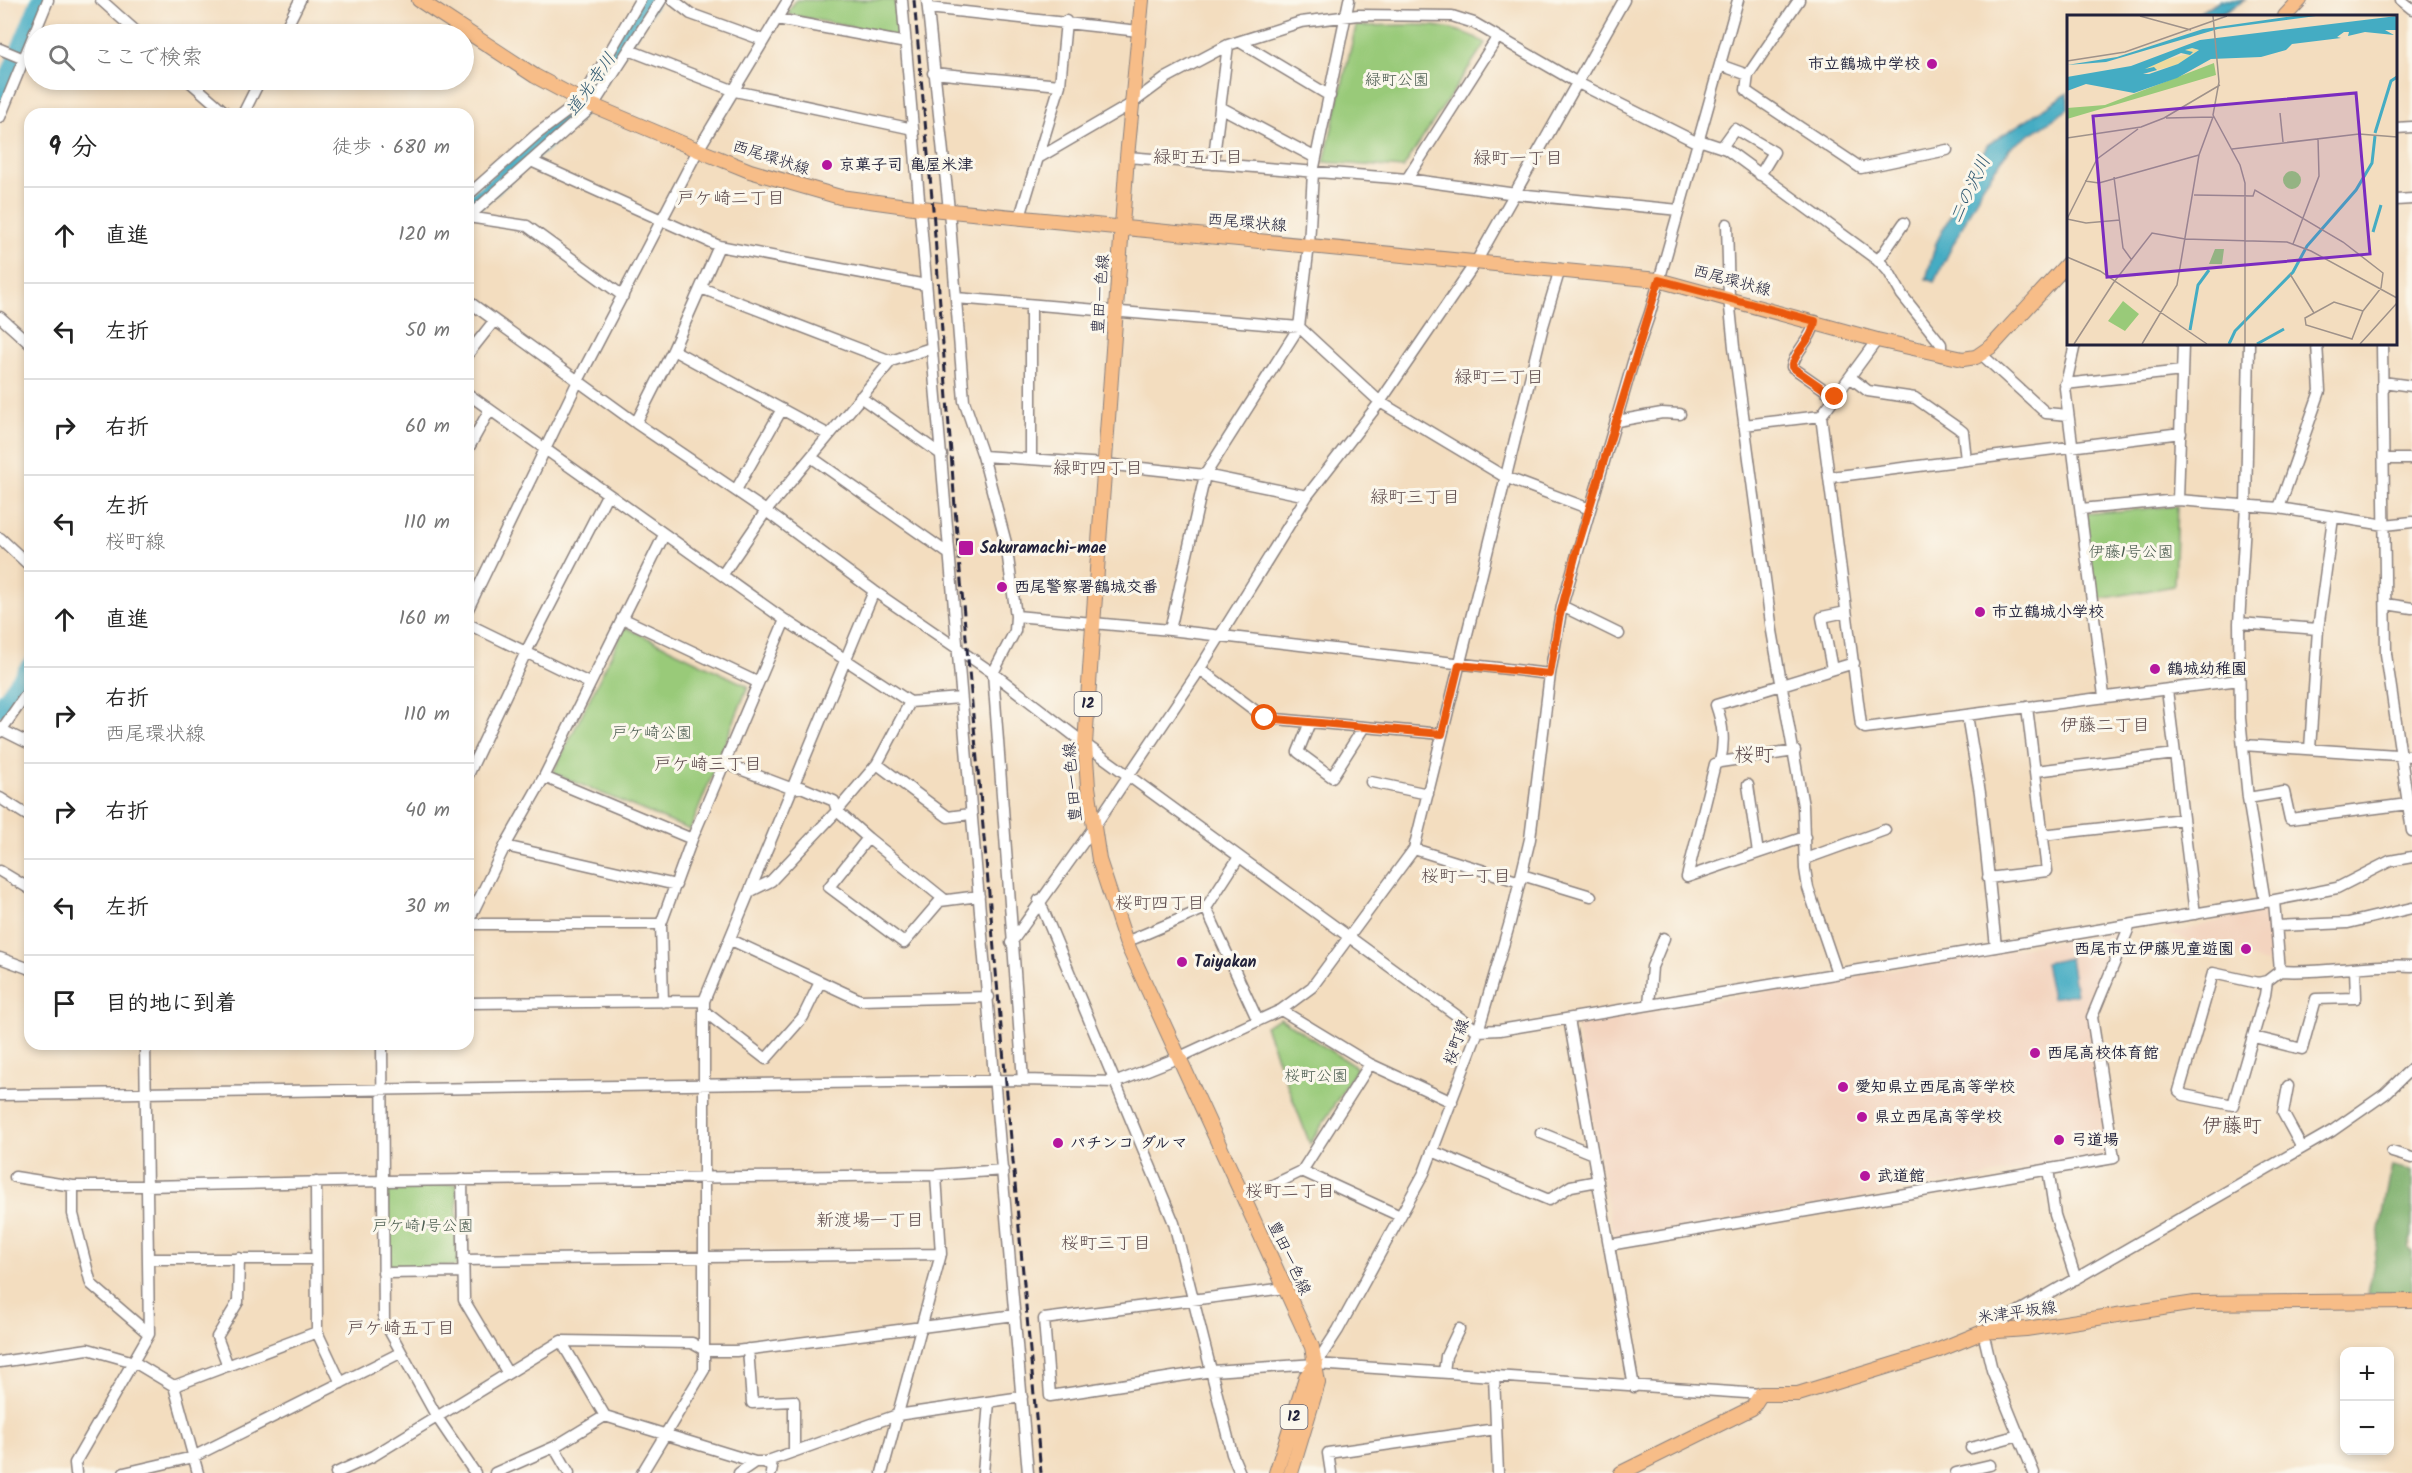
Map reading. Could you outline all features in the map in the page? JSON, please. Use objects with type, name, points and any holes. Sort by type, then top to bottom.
[{"type":"main road","name":"西尾環状線","points":[[419,0],[456,24]]},
{"type":"main road","name":"豊田一色線","points":[[1142,0],[1131,104],[1085,744],[1094,827],[1099,860],[1126,942],[1285,1288],[1316,1364]]},
{"type":"main road","points":[[2286,15],[2300,0]]},
{"type":"main road","name":"西尾環状線","points":[[474,36],[535,76],[587,104],[750,171],[840,196],[921,208],[1659,280],[1941,356],[1963,359],[1981,354]]},
{"type":"main road","points":[[1981,354],[1992,346],[2067,264]]},
{"type":"main road","name":"米津平坂線","points":[[1761,1394],[1798,1394],[1934,1352],[1983,1332],[2026,1329],[2195,1303],[2412,1301]]},
{"type":"main road","name":"12","points":[[1276,1473],[1306,1377],[1316,1364]]},
{"type":"main road","name":"12","points":[[1291,1473],[1318,1383],[1316,1364]]},
{"type":"main road","points":[[1621,1473],[1752,1408],[1761,1394]]},
{"type":"street","points":[[36,24],[48,0]]},
{"type":"street","points":[[100,0],[128,24]]},
{"type":"street","points":[[288,24],[300,0]]},
{"type":"street","points":[[474,190],[537,134],[587,104],[640,0]]},
{"type":"street","points":[[474,212],[531,161],[587,104],[629,50],[661,0]]},
{"type":"street","points":[[673,0],[691,14],[763,40]]},
{"type":"street","points":[[474,597],[578,381],[698,150],[788,0]]},
{"type":"street","points":[[902,0],[1028,1473]]},
{"type":"street","points":[[1170,630],[1205,475],[1299,327],[1309,245],[1313,172],[1349,0]]},
{"type":"street","points":[[1011,943],[1039,900],[1094,827],[1200,669],[1306,496],[1380,402],[1476,262],[1624,0]]},
{"type":"street","points":[[1016,616],[1093,625],[1170,630],[1550,674],[1562,606],[1659,280],[1738,0]]},
{"type":"street","points":[[1798,0],[1748,75],[1746,90],[1861,168],[1947,150]]},
{"type":"street","points":[[2401,0],[2412,9]]},
{"type":"street","points":[[1023,1080],[1011,943],[993,673],[1015,631],[1016,616],[1006,543],[983,456],[964,401],[949,210],[927,4],[1139,31]]},
{"type":"street","points":[[1040,157],[1131,104],[1173,73],[1228,45],[1301,22],[1346,16],[1452,16],[1474,23],[1576,82],[1698,141],[1722,147],[1878,261],[1889,272],[1902,295],[1941,344],[1941,356]]},
{"type":"street","points":[[777,19],[906,43]]},
{"type":"street","points":[[1020,217],[1060,85],[1066,21]]},
{"type":"street","points":[[1407,179],[1497,38]]},
{"type":"street","points":[[1240,42],[1330,96]]},
{"type":"street","points":[[1213,164],[1228,45]]},
{"type":"street","points":[[0,117],[24,47]]},
{"type":"street","points":[[0,49],[19,57]]},
{"type":"street","points":[[629,50],[735,91],[913,129]]},
{"type":"street","points":[[1720,65],[1748,75]]},
{"type":"street","points":[[933,73],[1060,85]]},
{"type":"street","points":[[199,90],[220,108]]},
{"type":"street","points":[[246,108],[255,90]]},
{"type":"street","points":[[1220,107],[1316,158]]},
{"type":"street","points":[[1722,147],[1735,129],[1773,152],[1760,174]]},
{"type":"street","points":[[1127,157],[1407,179],[1516,194],[1679,210]]},
{"type":"street","points":[[531,161],[719,246],[926,285]]},
{"type":"street","points":[[474,218],[527,226],[623,296]]},
{"type":"street","points":[[1727,224],[1729,298],[1744,425],[1781,685],[1795,751],[1803,806],[1808,888],[1837,973]]},
{"type":"street","points":[[1878,261],[1904,224]]},
{"type":"street","points":[[636,423],[673,350],[719,246]]},
{"type":"street","points":[[0,1095],[1023,1080],[1117,1082],[1180,1057],[1281,1010],[1312,987],[1414,849],[1543,326],[1560,269]]},
{"type":"street","points":[[701,288],[891,361]]},
{"type":"street","points":[[956,298],[1299,327],[1380,402],[1505,477],[1590,509]]},
{"type":"street","points":[[1030,458],[1031,305]]},
{"type":"street","points":[[474,306],[636,423],[766,511],[874,591],[993,673],[1085,744],[1478,1031],[1569,1019],[2270,902],[2337,888],[2390,861],[2412,856]]},
{"type":"street","points":[[0,317],[24,339]]},
{"type":"street","points":[[474,346],[494,321]]},
{"type":"street","points":[[1815,321],[1812,335],[1793,361],[1792,367],[1835,397]]},
{"type":"street","points":[[1877,340],[1821,416],[1831,477],[1861,725],[1865,728],[2239,680]]},
{"type":"street","points":[[2075,345],[2065,384],[2104,696]]},
{"type":"street","points":[[2178,500],[2183,345]]},
{"type":"street","points":[[2249,345],[2246,506],[2239,680],[2248,798],[2276,926],[2280,971]]},
{"type":"street","points":[[2279,508],[2320,391],[2317,345]]},
{"type":"street","points":[[2382,345],[2386,654],[2406,756],[2408,804],[2412,831]]},
{"type":"street","points":[[723,574],[766,511],[891,361],[931,348]]},
{"type":"street","points":[[673,350],[829,435]]},
{"type":"street","points":[[1981,354],[2046,413],[2068,415]]},
{"type":"street","points":[[2065,384],[2182,371]]},
{"type":"street","points":[[1850,377],[1868,391],[1915,398],[1958,428],[1963,432],[1966,460]]},
{"type":"street","points":[[2384,382],[2412,386]]},
{"type":"street","points":[[860,397],[942,455]]},
{"type":"street","points":[[474,399],[785,620],[910,702],[960,699]]},
{"type":"street","points":[[736,490],[782,409]]},
{"type":"street","points":[[474,438],[489,411]]},
{"type":"street","points":[[1617,421],[1662,413],[1680,414]]},
{"type":"street","points":[[1744,425],[1821,416]]},
{"type":"street","points":[[1831,477],[2181,433]]},
{"type":"street","points":[[983,456],[1105,464],[1205,475],[1306,496]]},
{"type":"street","points":[[812,457],[949,554]]},
{"type":"street","points":[[2384,459],[2412,459]]},
{"type":"street","points":[[474,762],[525,652],[607,495]]},
{"type":"street","points":[[2081,509],[2178,500],[2279,508],[2385,525],[2412,522]]},
{"type":"street","points":[[2310,748],[2318,629],[2333,518]]},
{"type":"street","points":[[474,911],[505,846],[544,777],[664,535]]},
{"type":"street","points":[[0,538],[24,560]]},
{"type":"street","points":[[641,1473],[704,1370],[704,1006],[874,591]]},
{"type":"street","points":[[2386,604],[2412,608]]},
{"type":"street","points":[[1562,606],[1619,634]]},
{"type":"street","points":[[1832,669],[1822,617],[1846,612]]},
{"type":"street","points":[[622,618],[757,682]]},
{"type":"street","points":[[663,1002],[661,924],[757,682],[785,620]]},
{"type":"street","points":[[2240,623],[2318,629]]},
{"type":"street","points":[[474,627],[589,683]]},
{"type":"street","points":[[1720,762],[1724,738],[1716,705],[1854,663]]},
{"type":"street","points":[[1200,669],[1265,718],[1442,734]]},
{"type":"street","name":"桜町線","points":[[1316,1364],[1338,1330],[1400,1216],[1432,1151],[1478,1031],[1530,839],[1550,674]]},
{"type":"street","points":[[2167,690],[2195,914]]},
{"type":"street","points":[[24,697],[1,730],[24,741]]},
{"type":"street","points":[[751,891],[771,881],[837,811],[877,764],[910,702]]},
{"type":"street","points":[[1988,878],[2047,871],[2027,707]]},
{"type":"street","points":[[1967,715],[1980,793],[1996,947]]},
{"type":"street","points":[[1310,722],[1298,753],[1332,777],[1364,727]]},
{"type":"street","points":[[2243,745],[2406,756]]},
{"type":"street","points":[[1795,751],[1715,764],[1706,792],[1687,877],[1805,837]]},
{"type":"street","points":[[2036,771],[2175,754]]},
{"type":"street","points":[[724,763],[793,789],[801,787],[834,801],[837,811],[945,900]]},
{"type":"street","points":[[877,764],[948,817],[970,814]]},
{"type":"street","points":[[544,777],[693,839]]},
{"type":"street","points":[[1371,782],[1428,794]]},
{"type":"street","points":[[1748,785],[1758,853]]},
{"type":"street","points":[[2248,798],[2284,792],[2290,819],[2408,804]]},
{"type":"street","points":[[0,798],[24,813]]},
{"type":"street","points":[[2042,835],[2183,819]]},
{"type":"street","points":[[1805,859],[1885,830]]},
{"type":"street","points":[[868,838],[829,887],[904,943],[940,901],[979,896]]},
{"type":"street","points":[[505,846],[676,885]]},
{"type":"street","points":[[1414,849],[1591,896]]},
{"type":"street","points":[[1126,942],[1206,908],[1239,856]]},
{"type":"street","points":[[0,871],[24,885]]},
{"type":"street","points":[[1039,900],[1174,1223],[1240,1473]]},
{"type":"street","points":[[1206,908],[1258,1021]]},
{"type":"street","points":[[2276,926],[2348,923],[2412,908]]},
{"type":"street","points":[[474,923],[661,924]]},
{"type":"street","points":[[1609,1245],[2114,1158],[2092,1017],[2130,925]]},
{"type":"street","points":[[1649,1005],[1652,967],[1664,938]]},
{"type":"street","points":[[731,940],[860,1000],[989,997]]},
{"type":"street","points":[[0,958],[24,967]]},
{"type":"street","points":[[2267,981],[2254,1037],[2233,1105],[2184,1095],[2180,1091],[2213,973],[2258,983],[2267,981],[2280,971],[2305,972],[2412,966]]},
{"type":"street","points":[[2254,1037],[2302,1049],[2316,999],[2356,998],[2355,968]]},
{"type":"street","points":[[474,1003],[663,1002],[704,1006],[766,1059],[803,1017],[820,982]]},
{"type":"street","points":[[1281,1010],[1370,1065],[1452,1102]]},
{"type":"street","points":[[1569,1019],[1634,1387]]},
{"type":"street","points":[[76,1473],[75,1463],[149,1334],[145,1050]]},
{"type":"street","points":[[382,1050],[384,1321],[437,1417],[475,1473]]},
{"type":"street","points":[[1244,1198],[1302,1171],[1370,1065]]},
{"type":"street","points":[[2034,1473],[1992,1370],[1983,1332],[2358,1114],[2412,1068]]},
{"type":"street","points":[[2288,1086],[2283,1113],[2302,1148]]},
{"type":"street","points":[[1541,1133],[1593,1154]]},
{"type":"street","points":[[1432,1151],[1549,1200],[1571,1186],[1598,1180]]},
{"type":"street","points":[[2392,1152],[2412,1158]]},
{"type":"street","points":[[2048,1169],[2055,1215],[2076,1279]]},
{"type":"street","points":[[15,1177],[74,1186],[146,1186],[382,1180],[936,1175],[1003,1170]]},
{"type":"street","points":[[1302,1171],[1400,1216]]},
{"type":"street","points":[[882,1473],[941,1254],[936,1175]]},
{"type":"street","points":[[462,1179],[464,1300],[507,1372]]},
{"type":"street","points":[[316,1182],[317,1332],[341,1383]]},
{"type":"street","points":[[74,1186],[73,1214],[91,1284],[149,1334]]},
{"type":"street","points":[[383,1273],[463,1266],[705,1258],[941,1254]]},
{"type":"street","points":[[148,1258],[315,1258]]},
{"type":"street","points":[[228,1366],[217,1337],[238,1302],[239,1258]]},
{"type":"street","points":[[1285,1288],[1044,1318],[1050,1396],[1212,1371],[1316,1364],[1761,1394]]},
{"type":"street","points":[[336,1473],[373,1456],[561,1341],[692,1343],[705,1351],[748,1349],[922,1329],[1015,1315]]},
{"type":"street","points":[[1444,1372],[1446,1356],[1459,1329]]},
{"type":"street","points":[[174,1386],[317,1332]]},
{"type":"street","points":[[561,1341],[605,1416],[760,1462],[772,1468],[771,1473]]},
{"type":"street","points":[[0,1362],[88,1349],[134,1362],[174,1386],[198,1473]]},
{"type":"street","points":[[748,1349],[752,1403],[794,1401],[795,1451]]},
{"type":"street","points":[[124,1473],[193,1457],[400,1353]]},
{"type":"street","points":[[1494,1376],[1498,1473]]},
{"type":"street","points":[[740,1473],[760,1462],[897,1415],[1022,1397]]},
{"type":"street","points":[[983,1473],[989,1402]]},
{"type":"street","points":[[495,1473],[554,1447],[605,1416]]},
{"type":"street","points":[[1331,1473],[1328,1453],[1496,1429]]},
{"type":"street","points":[[1971,1448],[2019,1435]]},
{"type":"street","points":[[554,1447],[569,1473]]},
{"type":"street","points":[[1956,1473],[1990,1465]]},
{"type":"shaded area","name":"西尾市立伊藤児童遊園","points":[[2268,909],[2274,965],[2167,934]]},
{"type":"shaded area","name":"愛知県立西尾高等学校","points":[[2120,931],[2123,936],[2089,1017],[2109,1155],[1614,1240],[1576,1024]]},
{"type":"green space","points":[[796,0],[895,0],[899,37],[787,14]]},
{"type":"green space","name":"緑町公園","points":[[1423,25],[1439,27],[1471,35],[1485,43],[1403,168],[1324,162],[1356,26]]},
{"type":"green space","name":"伊藤1号公園","points":[[2177,506],[2174,586],[2094,600],[2082,514]]},
{"type":"green space","name":"戸ケ崎公園","points":[[625,627],[748,686],[690,830],[553,773]]},
{"type":"green space","name":"桜町公園","points":[[1280,1018],[1357,1068],[1310,1144],[1265,1026]]},
{"type":"green space","points":[[2392,1166],[2412,1170],[2412,1235],[2408,1248],[2412,1251],[2412,1293],[2368,1294]]},
{"type":"green space","name":"戸ケ崎1号公園","points":[[457,1184],[458,1266],[388,1268],[387,1185]]},
{"type":"water","points":[[36,0],[44,0],[34,24],[27,24]]},
{"type":"water","points":[[2220,0],[2245,0],[2220,15],[2195,15]]},
{"type":"water","points":[[24,33],[24,46],[22,51],[18,50]]},
{"type":"water","points":[[13,59],[18,61],[0,106],[0,92]]},
{"type":"water","name":"二の沢川","points":[[2067,94],[2067,110],[2010,148],[1983,186],[1934,282],[1926,279],[1936,243],[1987,145]]},
{"type":"water","points":[[2070,958],[2076,994],[2052,998],[2045,963]]},
{"type":"waterway","points":[[30,24],[40,0]]},
{"type":"waterway","name":"道光寺川","points":[[474,203],[573,116],[650,0]]},
{"type":"waterway","points":[[0,98],[24,39]]},
{"type":"waterway","name":"道光寺川","points":[[0,708],[24,674]]},
{"type":"railway","points":[[914,0],[933,209],[958,548],[1041,1473]]},
{"type":"place","name":"市立鶴城中学校","points":[[1932,64]]},
{"type":"place","name":"京菓子司 亀屋米津","points":[[827,165]]},
{"type":"place","name":"Sakuramachi-mae","points":[[966,548]]},
{"type":"place","name":"西尾警察署鶴城交番","points":[[1002,587]]},
{"type":"place","name":"市立鶴城小学校","points":[[1980,612]]},
{"type":"place","name":"鶴城幼稚園","points":[[2155,669]]},
{"type":"place","name":"西尾市立伊藤児童遊園","points":[[2246,949]]},
{"type":"place","name":"Taiyakan","points":[[1182,962]]},
{"type":"place","name":"西尾高校体育館","points":[[2035,1053]]},
{"type":"place","name":"愛知県立西尾高等学校","points":[[1843,1087]]},
{"type":"place","name":"県立西尾高等学校","points":[[1862,1117]]},
{"type":"place","name":"弓道場","points":[[2059,1140]]},
{"type":"place","name":"パチンコ ダルマ","points":[[1058,1143]]},
{"type":"place","name":"武道館","points":[[1865,1176]]},
{"type":"district","name":"緑町五丁目","points":[[1198,158]]},
{"type":"district","name":"緑町一丁目","points":[[1518,159]]},
{"type":"district","name":"戸ケ崎二丁目","points":[[731,199]]},
{"type":"district","name":"緑町二丁目","points":[[1499,378]]},
{"type":"district","name":"緑町四丁目","points":[[1098,469]]},
{"type":"district","name":"緑町三丁目","points":[[1415,498]]},
{"type":"district","name":"伊藤二丁目","points":[[2105,726]]},
{"type":"district","name":"桜町","points":[[1754,756]]},
{"type":"district","name":"戸ケ崎三丁目","points":[[708,765]]},
{"type":"district","name":"桜町一丁目","points":[[1466,877]]},
{"type":"district","name":"桜町四丁目","points":[[1160,904]]},
{"type":"district","name":"伊藤町","points":[[2232,1127]]},
{"type":"district","name":"桜町二丁目","points":[[1290,1192]]},
{"type":"district","name":"新渡場一丁目","points":[[870,1221]]},
{"type":"district","name":"桜町三丁目","points":[[1106,1244]]},
{"type":"district","name":"戸ケ崎五丁目","points":[[401,1329]]},
{"type":"route","points":[[1265,718],[1442,734],[1459,665],[1550,674],[1559,619],[1577,549],[1659,280],[1815,321],[1812,335],[1793,361],[1792,367],[1835,397]]}]
